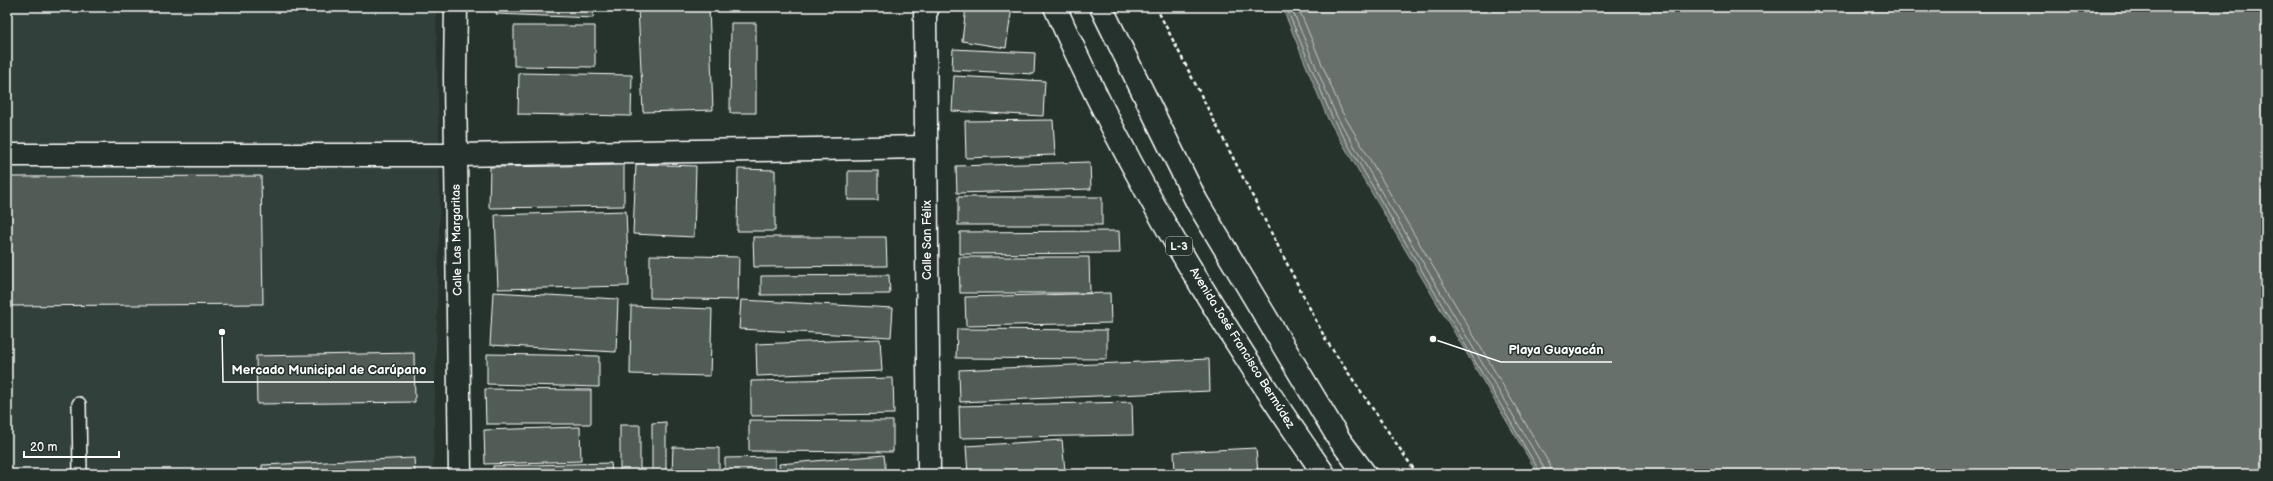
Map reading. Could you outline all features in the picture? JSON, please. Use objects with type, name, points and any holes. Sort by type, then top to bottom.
[{"type":"street","name":"Calle Las Margaritas","points":[[456,7],[456,155],[460,474]]},
{"type":"street","name":"Calle San Félix","points":[[928,7],[925,15],[929,474]]},
{"type":"street","name":"Avenida José Francisco Bermúdez","points":[[1055,7],[1083,71],[1138,175],[1199,280],[1275,404],[1324,474]]},
{"type":"street","points":[[1101,7],[1197,202],[1339,439],[1365,474]]},
{"type":"street","points":[[7,155],[456,155],[926,147]]},
{"type":"lane","points":[[80,404],[80,474]]},
{"type":"path","points":[[1156,7],[1326,340],[1417,474]]},
{"type":"shaded area","points":[[7,7],[436,7],[440,191],[433,474],[7,474]]},
{"type":"water","points":[[1282,7],[2266,7],[2266,474],[1538,474],[1328,119]]},
{"type":"building","points":[[497,7],[594,7],[593,18],[496,14]]},
{"type":"building","points":[[638,7],[709,7],[713,110],[643,112]]},
{"type":"building","points":[[966,7],[1012,7],[1006,48],[962,41]]},
{"type":"building","points":[[731,23],[756,23],[756,113],[730,113]]},
{"type":"building","points":[[514,26],[595,26],[595,67],[514,66]]},
{"type":"building","points":[[953,49],[1035,53],[1034,74],[952,70]]},
{"type":"building","points":[[519,73],[632,75],[631,116],[518,114]]},
{"type":"building","points":[[954,76],[1045,81],[1043,116],[952,111]]},
{"type":"building","points":[[1053,120],[1055,155],[966,158],[965,121]]},
{"type":"building","points":[[1090,162],[1091,189],[957,193],[956,166]]},
{"type":"building","points":[[636,164],[696,166],[694,237],[633,234]]},
{"type":"building","points":[[624,165],[624,206],[489,208],[490,167]]},
{"type":"building","points":[[738,169],[775,170],[775,231],[737,231]]},
{"type":"building","points":[[848,171],[878,171],[878,200],[848,200]]},
{"type":"building","points":[[261,176],[263,304],[7,306],[7,177]]},
{"type":"building","points":[[958,197],[1102,197],[1102,225],[958,225]]},
{"type":"building","points":[[626,211],[629,286],[498,289],[495,215]]},
{"type":"building","points":[[1119,231],[1120,253],[960,254],[960,232]]},
{"type":"building","points":[[753,237],[886,237],[887,266],[754,267]]},
{"type":"building","points":[[650,255],[739,257],[738,300],[650,298]]},
{"type":"building","points":[[959,257],[1089,257],[1090,293],[960,293]]},
{"type":"building","points":[[889,275],[890,294],[761,295],[761,276]]},
{"type":"building","points":[[493,292],[618,299],[616,352],[490,345]]},
{"type":"building","points":[[1110,293],[1111,323],[966,326],[965,297]]},
{"type":"building","points":[[741,300],[893,308],[891,337],[739,329]]},
{"type":"building","points":[[631,306],[712,309],[710,376],[630,374]]},
{"type":"building","points":[[957,329],[1107,330],[1107,359],[956,358]]},
{"type":"building","points":[[880,339],[882,371],[757,376],[756,344]]},
{"type":"building","points":[[414,353],[415,402],[257,404],[256,356]]},
{"type":"building","points":[[487,354],[599,356],[599,387],[487,384]]},
{"type":"building","points":[[1209,359],[1210,391],[960,402],[959,370]]},
{"type":"building","points":[[893,378],[894,414],[751,416],[751,381]]},
{"type":"building","points":[[485,389],[591,390],[591,424],[486,424]]},
{"type":"building","points":[[1132,402],[1133,435],[960,438],[959,406]]},
{"type":"building","points":[[749,420],[893,421],[893,452],[749,451]]},
{"type":"building","points":[[666,422],[666,474],[652,474],[652,423]]},
{"type":"building","points":[[620,425],[640,425],[640,474],[620,474]]},
{"type":"building","points":[[580,427],[581,461],[485,464],[484,430]]},
{"type":"building","points":[[1062,440],[1065,471],[968,474],[966,446]]},
{"type":"building","points":[[673,447],[719,448],[719,474],[672,474]]},
{"type":"building","points":[[1256,448],[1258,474],[1175,474],[1174,452]]},
{"type":"building","points":[[884,455],[886,474],[780,474],[779,464]]},
{"type":"building","points":[[775,457],[775,474],[725,474],[725,458]]},
{"type":"building","points":[[414,458],[415,474],[262,474],[262,465]]},
{"type":"building","points":[[611,463],[612,474],[493,474],[493,466]]},
{"type":"place","name":"Mercado Municipal de Carúpano","points":[[222,332]]},
{"type":"place","name":"Playa Guayacán","points":[[1433,339]]}]
